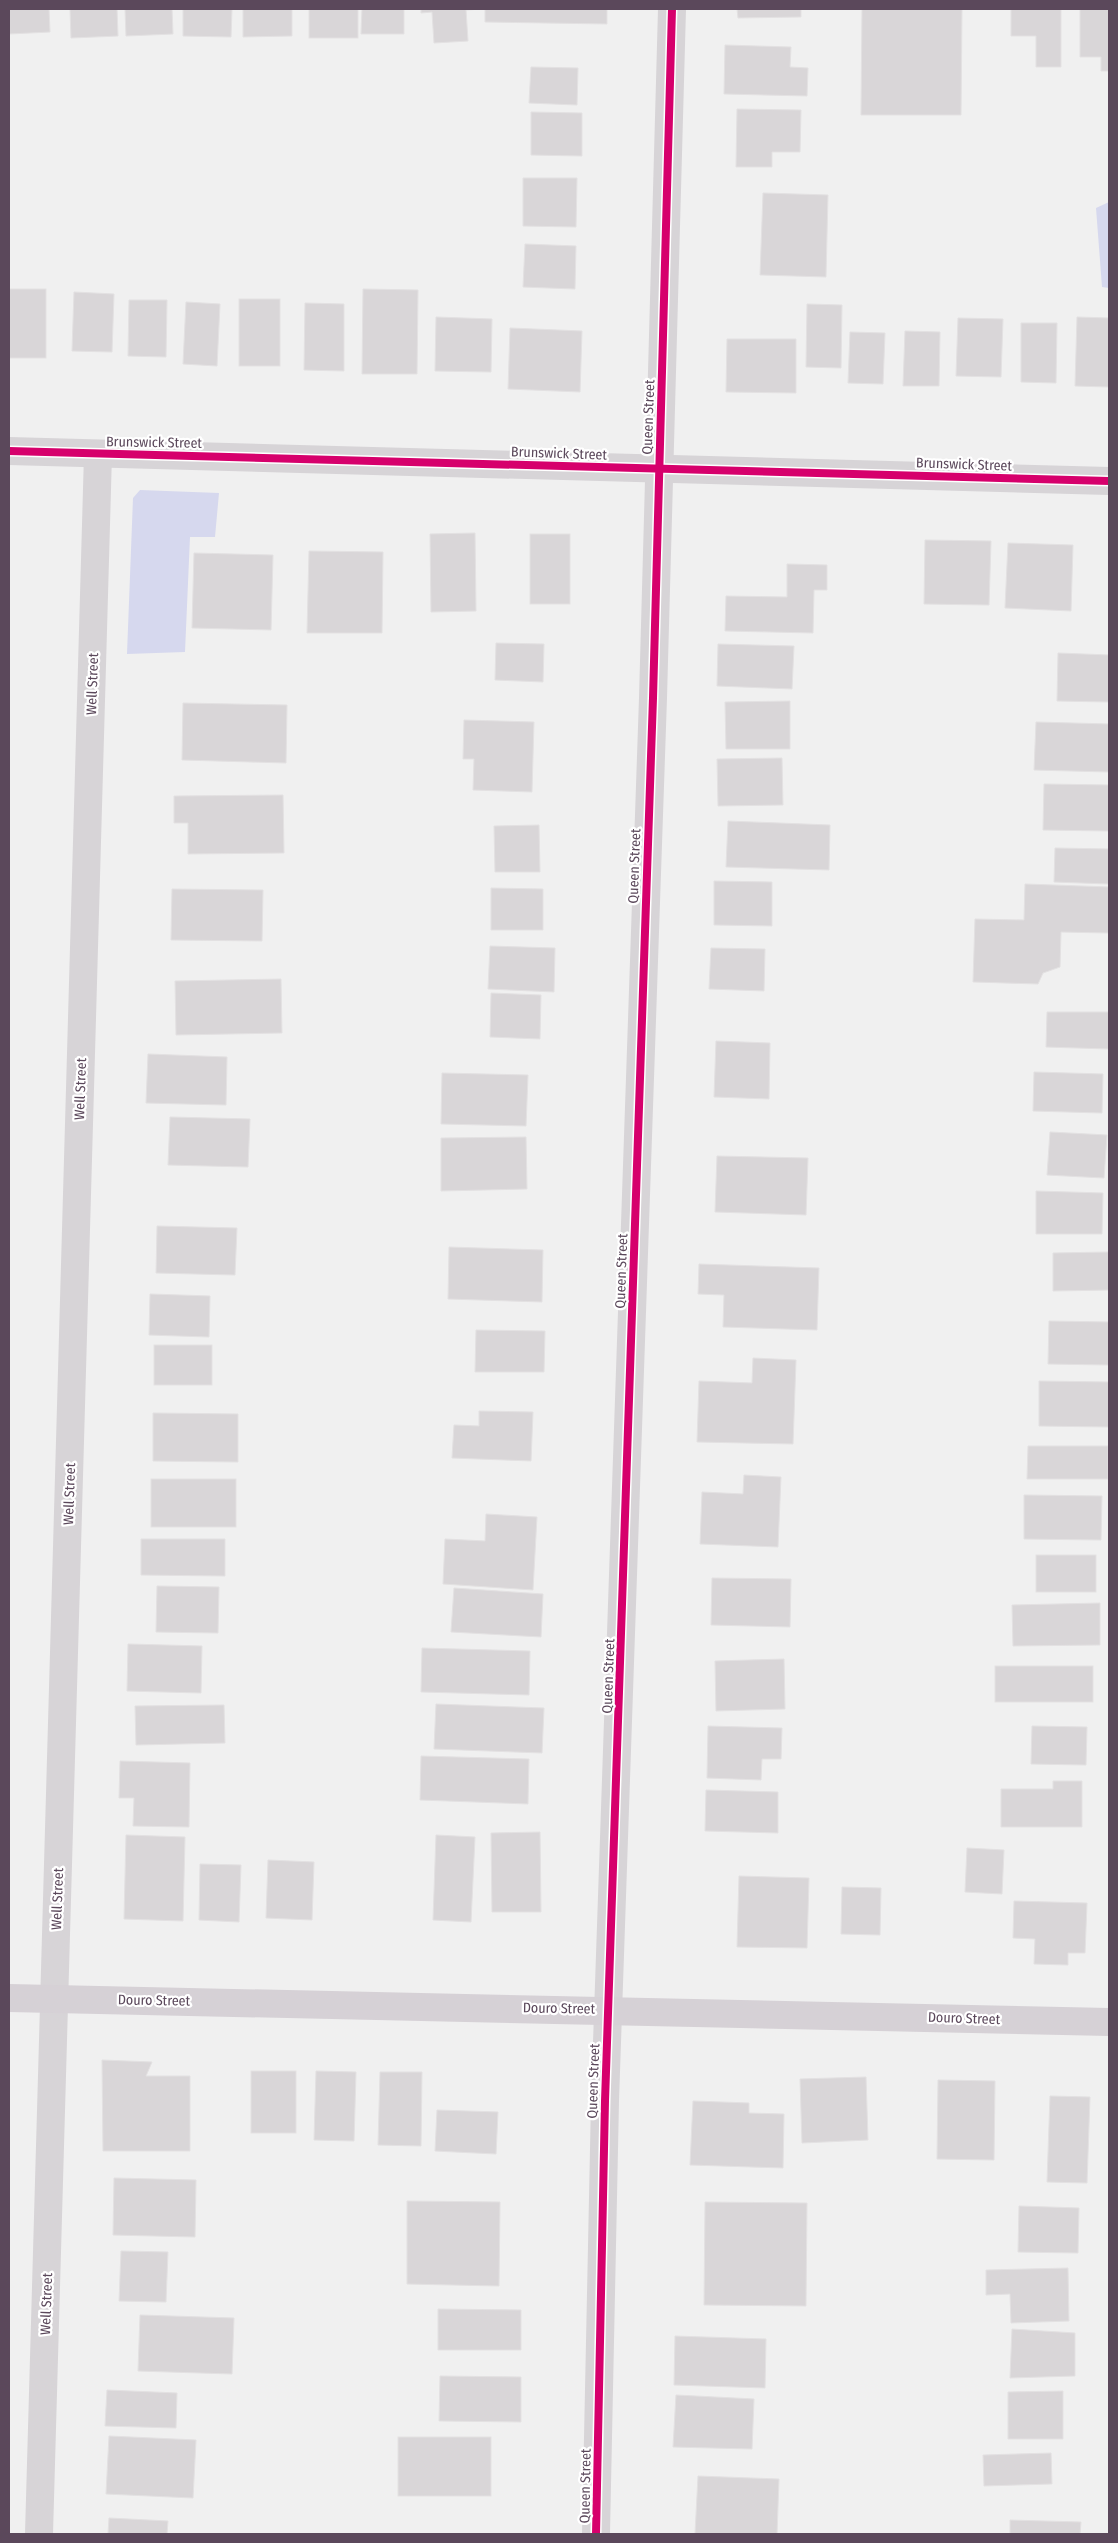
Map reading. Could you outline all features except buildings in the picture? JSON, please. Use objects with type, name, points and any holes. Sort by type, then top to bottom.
[{"type":"street","name":"Queen Street","points":[[596,2534],[608,2009],[672,9]]},
{"type":"street","name":"Brunswick Street","points":[[9,451],[1109,481]]},
{"type":"street","name":"Well Street","points":[[39,2534],[98,454]]},
{"type":"street","name":"Douro Street","points":[[9,1998],[608,2009],[1109,2022]]},
{"type":"shaded area","points":[[1109,202],[1109,288],[1102,287],[1096,208]]},
{"type":"shaded area","points":[[140,490],[219,493],[215,537],[190,537],[185,652],[127,654],[133,498]]},
{"type":"cycle path","points":[[596,2534],[605,2101],[653,698],[672,9]]},
{"type":"cycle path","points":[[9,451],[1109,481]]}]
